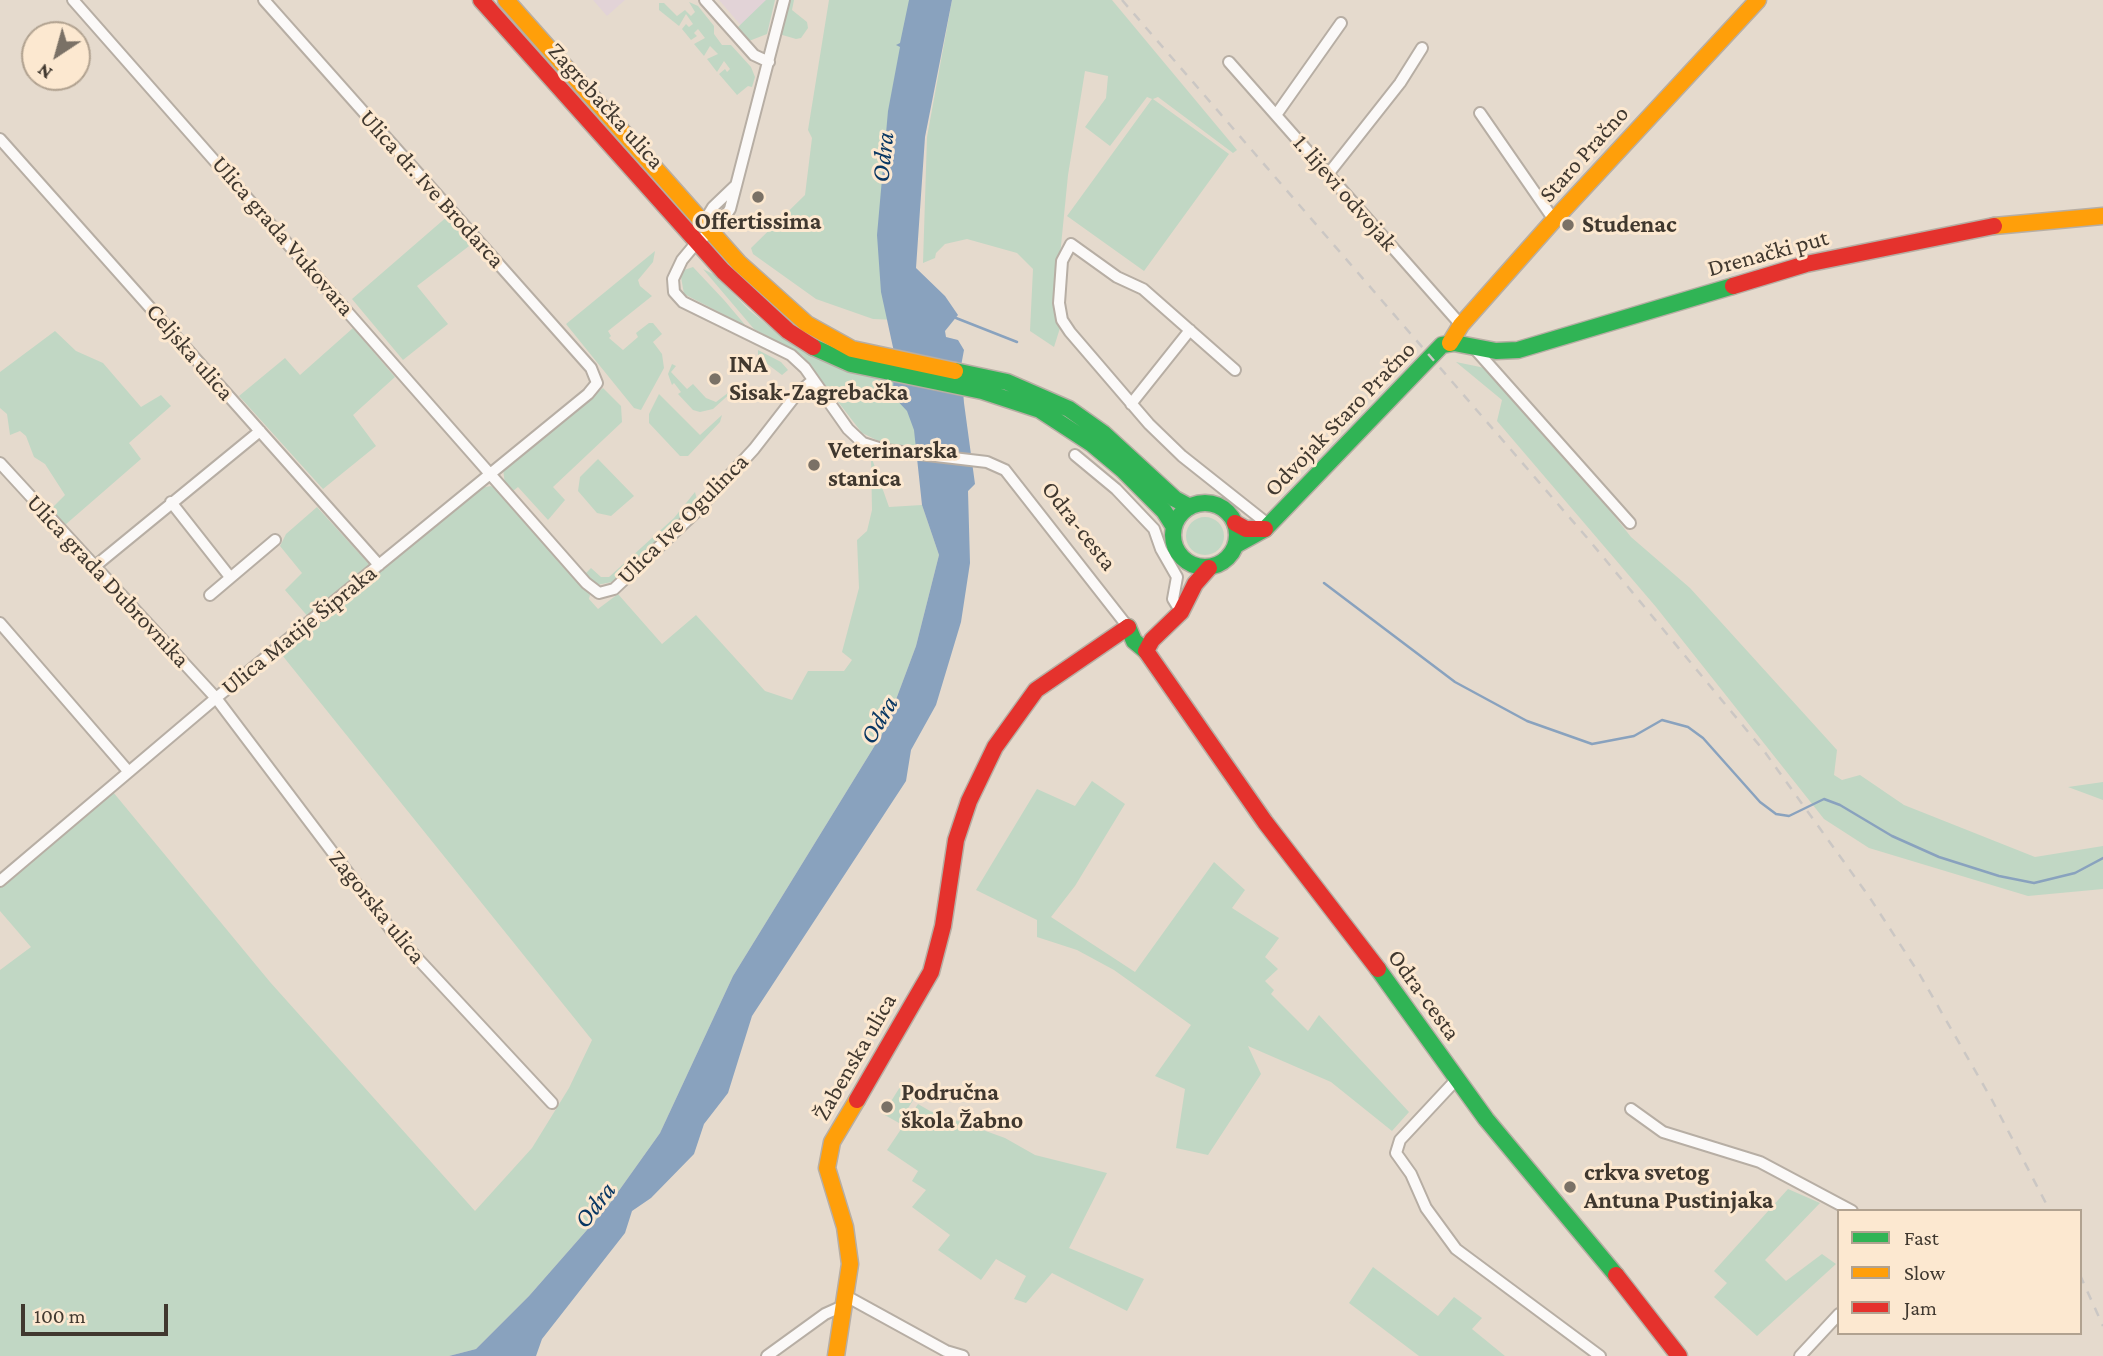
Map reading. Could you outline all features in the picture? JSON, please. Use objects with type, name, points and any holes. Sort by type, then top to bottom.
[{"type":"main road","name":"Zagrebačka ulica","points":[[481,0],[748,297],[788,331],[828,355],[869,361]]},
{"type":"main road","name":"Zagrebačka ulica","points":[[506,0],[757,282],[789,311],[869,361]]},
{"type":"main road","name":"Staro Pračno","points":[[1450,343],[1461,325],[1554,220],[1758,0]]},
{"type":"main road","name":"Drenački put","points":[[1450,343],[1496,351],[1529,348],[1819,261],[1985,228],[2103,216]]},
{"type":"main road","name":"Odvojak Staro Pračno","points":[[1236,545],[1267,527],[1439,347],[1450,343]]},
{"type":"main road","points":[[869,361],[982,383],[1007,382],[1069,409],[1113,441],[1181,504],[1190,507]]},
{"type":"main road","points":[[982,383],[1040,410],[1092,444],[1164,511],[1174,527]]},
{"type":"main road","points":[[1146,651],[1152,640],[1181,612],[1188,596],[1209,568],[1223,562],[1236,545],[1235,523],[1220,506],[1205,503],[1190,507],[1180,515],[1174,527],[1174,546],[1188,573],[1188,596]]},
{"type":"main road","name":"Odvojak Staro Pračno","points":[[1235,523],[1246,529],[1267,527]]},
{"type":"main road","points":[[1181,556],[1196,566],[1209,568]]},
{"type":"main road","name":"Odra-cesta","points":[[1128,627],[1134,640],[1146,651],[1265,822],[1364,950],[1456,1080],[1589,1240],[1679,1356]]},
{"type":"main road","name":"Žabenska ulica","points":[[836,1356],[850,1264],[847,1241],[827,1168],[828,1154],[839,1128],[930,972],[943,926],[949,879],[969,801],[995,747],[1016,714],[1049,680],[1128,627]]},
{"type":"street","name":"Ulica grada Vukovara","points":[[73,0],[491,474]]},
{"type":"street","name":"Ulica dr. Ive Brodarca","points":[[264,0],[591,368],[597,381]]},
{"type":"street","points":[[705,0],[754,55],[768,62]]},
{"type":"street","points":[[783,0],[730,209],[696,242],[673,279],[679,299],[779,347],[799,362],[813,380]]},
{"type":"street","points":[[1276,115],[1341,23]]},
{"type":"street","points":[[1329,173],[1400,83],[1422,48]]},
{"type":"street","name":"1. lijevi odvojak","points":[[1229,62],[1461,325]]},
{"type":"street","points":[[1480,113],[1554,220]]},
{"type":"street","name":"Celjska ulica","points":[[0,139],[379,565]]},
{"type":"street","points":[[708,228],[713,207],[736,185]]},
{"type":"street","points":[[1235,370],[1143,289],[1117,277],[1071,244],[1062,261],[1059,303],[1062,320],[1131,404],[1182,456],[1267,527]]},
{"type":"street","points":[[1131,404],[1191,330]]},
{"type":"street","points":[[1473,347],[1506,379],[1630,523]]},
{"type":"street","name":"Ulica Ive Ogulinca","points":[[491,474],[586,583],[599,593],[606,592],[695,513],[754,449],[796,395],[813,380]]},
{"type":"street","name":"Odra-cesta","points":[[813,380],[856,437],[885,450],[987,462],[1005,470],[1022,488],[1128,627]]},
{"type":"street","name":"Ulica Matije Šipraka","points":[[0,881],[128,771],[593,389],[597,381]]},
{"type":"street","points":[[94,567],[260,431]]},
{"type":"street","points":[[1075,455],[1116,488],[1154,529],[1164,556],[1177,577],[1173,599],[1181,612]]},
{"type":"street","name":"Ulica grada Dubrovnika","points":[[0,463],[216,698]]},
{"type":"street","points":[[171,502],[230,577]]},
{"type":"street","points":[[210,595],[275,540]]},
{"type":"street","points":[[0,623],[128,771]]},
{"type":"street","name":"Zagorska ulica","points":[[216,698],[392,931],[552,1103]]},
{"type":"street","points":[[1456,1080],[1400,1140],[1396,1153],[1411,1174],[1426,1208],[1455,1249],[1600,1356]]},
{"type":"street","points":[[1631,1109],[1663,1132],[1760,1162],[1848,1209]]},
{"type":"street","points":[[767,1356],[846,1300],[946,1351],[963,1356]]},
{"type":"street","points":[[1800,1356],[1837,1316]]},
{"type":"shaded area","points":[[593,0],[625,0],[607,16]]},
{"type":"shaded area","points":[[719,0],[774,0],[768,31],[750,36]]},
{"type":"green space","points":[[766,0],[775,0],[767,34],[749,41],[737,28]]},
{"type":"green space","points":[[788,0],[794,0],[792,10],[807,22],[808,28],[801,38],[779,34]]},
{"type":"green space","points":[[829,0],[916,0],[896,320],[873,319],[816,299],[753,254],[751,248],[805,195],[812,138],[808,130]]},
{"type":"green space","points":[[952,0],[1112,0],[1237,150],[1233,153],[1158,97],[1153,99],[1229,154],[1144,271],[1067,216],[1152,99],[1147,97],[1110,146],[1085,127],[1106,98],[1108,76],[1085,71],[1068,175],[1055,306],[1060,328],[1054,347],[1030,331],[1033,269],[1017,253],[967,239],[945,244],[935,258],[923,263],[927,137]]},
{"type":"green space","points":[[689,2],[698,6],[714,26],[714,34],[722,45],[731,45],[751,67],[755,77],[752,87],[748,86],[737,95],[719,74],[730,69],[724,61],[717,72],[707,59],[718,54],[710,46],[704,56],[694,44],[705,38],[698,29],[694,33],[697,36],[691,40],[682,29],[686,24],[689,27],[693,24],[686,14],[679,26],[659,10],[659,3],[664,3],[677,16],[685,10],[691,16],[695,12]]},
{"type":"green space","points":[[449,215],[473,243],[417,286],[448,324],[403,360],[352,299]]},
{"type":"green space","points":[[655,251],[653,262],[638,280],[640,286],[652,296],[608,331],[611,336],[609,338],[623,350],[638,337],[636,333],[649,323],[653,323],[662,334],[653,342],[662,354],[664,368],[641,410],[634,408],[566,324]]},
{"type":"green space","points":[[693,267],[746,326],[684,294],[681,277],[684,270]]},
{"type":"green space","points":[[703,269],[715,275],[749,310],[786,340],[845,370],[916,387],[927,449],[887,445],[862,433],[803,356],[754,329]]},
{"type":"green space","points":[[353,328],[395,377],[353,415],[376,446],[323,489],[239,396],[285,358],[300,375]]},
{"type":"green space","points":[[55,331],[76,351],[103,363],[141,407],[161,395],[171,406],[129,443],[141,459],[65,525],[50,510],[65,495],[45,464],[34,457],[26,436],[20,431],[10,435],[7,414],[0,408],[0,372]]},
{"type":"green space","points":[[758,350],[781,362],[788,370],[782,375],[758,357]]},
{"type":"green space","points":[[1456,362],[1485,368],[1582,475],[1631,537],[1690,588],[1837,750],[1834,775],[1842,780],[1860,775],[1904,805],[2035,857],[2103,846],[2103,889],[2028,896],[1869,848],[1824,819],[1656,607],[1497,421],[1502,400]]},
{"type":"green space","points":[[672,364],[676,366],[671,372],[687,389],[693,384],[706,398],[716,402],[745,380],[713,409],[700,412],[693,410],[678,394],[681,392],[674,383],[672,385],[668,374]]},
{"type":"green space","points":[[603,388],[621,406],[622,422],[553,487],[565,500],[548,520],[518,487],[513,491],[505,484],[503,469]]},
{"type":"green space","points":[[659,394],[700,435],[722,415],[720,422],[688,456],[680,456],[649,423],[649,414]]},
{"type":"green space","points":[[871,456],[889,507],[922,505],[939,555],[916,646],[885,729],[733,976],[660,1133],[608,1206],[529,1296],[476,1349],[449,1356],[0,1356],[0,970],[31,947],[0,911],[0,886],[61,831],[113,792],[270,982],[475,1211],[532,1148],[569,1088],[592,1040],[282,655],[480,488],[491,486],[504,495],[590,595],[589,599],[598,609],[618,594],[662,644],[696,615],[765,691],[792,700],[808,671],[844,671],[852,660],[842,652],[859,588],[857,540],[867,531],[872,510]]},
{"type":"green space","points":[[598,459],[634,496],[611,516],[597,513],[578,491],[580,477]]},
{"type":"green space","points":[[695,492],[697,500],[686,514],[612,582],[597,585],[585,574],[591,568],[601,577],[609,577],[674,518]]},
{"type":"green space","points":[[317,507],[370,565],[369,570],[310,619],[285,590],[302,573],[280,546],[286,534]]},
{"type":"green space","points":[[1205,517],[1218,523],[1224,536],[1218,549],[1205,555],[1192,549],[1186,536],[1192,523]]},
{"type":"green space","points":[[1092,781],[1125,804],[1075,886],[1051,917],[1135,972],[1214,862],[1245,890],[1232,908],[1279,938],[1265,957],[1278,969],[1265,981],[1274,990],[1271,994],[1308,1031],[1319,1015],[1409,1112],[1392,1131],[1331,1082],[1248,1046],[1261,1074],[1208,1155],[1176,1148],[1185,1089],[1155,1076],[1191,1025],[1114,970],[1077,950],[1037,937],[1037,920],[976,890],[1037,789],[1075,806]]},
{"type":"green space","points":[[2103,782],[2103,800],[2068,787]]},
{"type":"green space","points":[[900,1087],[915,1097],[899,1123],[883,1114]]},
{"type":"green space","points":[[918,1104],[930,1111],[1005,1138],[1035,1155],[1107,1173],[1069,1248],[1144,1279],[1127,1311],[1052,1273],[1026,1303],[1014,1299],[1026,1276],[996,1259],[981,1280],[938,1250],[950,1235],[912,1207],[926,1190],[912,1181],[918,1171],[887,1150]]},
{"type":"green space","points":[[1788,1189],[1820,1203],[1765,1260],[1786,1281],[1822,1254],[1836,1264],[1757,1336],[1714,1297],[1727,1283],[1714,1271]]},
{"type":"green space","points":[[1373,1267],[1438,1316],[1454,1297],[1482,1318],[1472,1329],[1505,1356],[1419,1356],[1349,1303]]},
{"type":"water","points":[[909,0],[952,0],[925,137],[916,268],[945,296],[958,315],[945,331],[946,337],[958,340],[964,350],[961,366],[964,403],[975,484],[968,491],[970,563],[961,622],[936,705],[911,750],[906,781],[752,1016],[728,1093],[704,1124],[694,1154],[651,1198],[632,1211],[625,1233],[542,1339],[536,1356],[449,1356],[476,1349],[529,1296],[608,1206],[660,1133],[733,976],[885,729],[916,646],[939,555],[922,505],[914,430],[907,411],[893,396],[894,352],[881,292],[877,235],[888,111],[900,47],[896,45],[900,43]]},
{"type":"waterway","points":[[956,318],[1017,342]]},
{"type":"waterway","points":[[1324,583],[1455,682],[1527,721],[1592,744],[1634,736],[1662,720],[1688,727],[1703,738],[1760,802],[1776,814],[1789,816],[1824,799],[1840,805],[1892,836],[1939,857],[1999,876],[2034,883],[2075,873],[2103,858]]},
{"type":"railway","points":[[1122,0],[1589,540],[1764,751],[1870,898],[1920,975],[1992,1100],[2049,1209]]},
{"type":"railway","points":[[2082,1279],[2103,1326]]},
{"type":"traffic: fast","points":[[1236,545],[1265,529],[1442,345],[1454,343],[1496,351],[1518,350],[1733,286]]},
{"type":"traffic: fast","points":[[813,347],[851,364],[982,391],[1040,410],[1092,444],[1123,470],[1164,511],[1174,527]]},
{"type":"traffic: fast","points":[[955,371],[1007,382],[1069,409],[1103,433],[1175,499],[1190,507]]},
{"type":"traffic: fast","points":[[1199,503],[1211,503],[1228,512],[1235,523],[1237,535],[1235,547],[1228,558],[1211,567],[1199,567],[1187,562],[1178,553],[1173,541],[1173,529],[1178,517],[1187,508],[1199,503]]},
{"type":"traffic: fast","points":[[1128,627],[1134,641],[1146,651]]},
{"type":"traffic: fast","points":[[1378,969],[1486,1119],[1616,1275]]},
{"type":"traffic: slow","points":[[506,0],[739,263],[807,324],[852,349],[955,371]]},
{"type":"traffic: slow","points":[[1450,343],[1461,325],[1554,220],[1758,0]]},
{"type":"traffic: slow","points":[[1994,226],[2103,216]]},
{"type":"traffic: slow","points":[[836,1356],[850,1264],[845,1227],[827,1168],[832,1142],[857,1100]]},
{"type":"traffic: jam","points":[[481,0],[723,271],[788,331],[813,347]]},
{"type":"traffic: jam","points":[[1733,286],[1806,264],[1994,226]]},
{"type":"traffic: jam","points":[[1235,523],[1246,529],[1265,529]]},
{"type":"traffic: jam","points":[[1209,568],[1195,584],[1181,612],[1152,640],[1146,651],[1265,822],[1378,969]]},
{"type":"traffic: jam","points":[[857,1100],[931,972],[943,926],[956,840],[969,801],[995,747],[1036,690],[1128,627]]},
{"type":"traffic: jam","points":[[1616,1275],[1679,1356]]},
{"type":"place","name":"Offertissima","points":[[758,197]]},
{"type":"place","name":"Studenac","points":[[1568,225]]},
{"type":"place","name":"INA Sisak-Zagrebačka","points":[[715,379]]},
{"type":"place","name":"Veterinarska stanica","points":[[814,465]]},
{"type":"place","name":"Područna škola Žabno","points":[[887,1107]]},
{"type":"place","name":"crkva svetog Antuna Pustinjaka","points":[[1570,1187]]},
{"type":"water label","name":"Odra","points":[[883,157]]},
{"type":"water label","name":"Odra","points":[[879,720]]},
{"type":"water label","name":"Odra","points":[[595,1205]]}]
